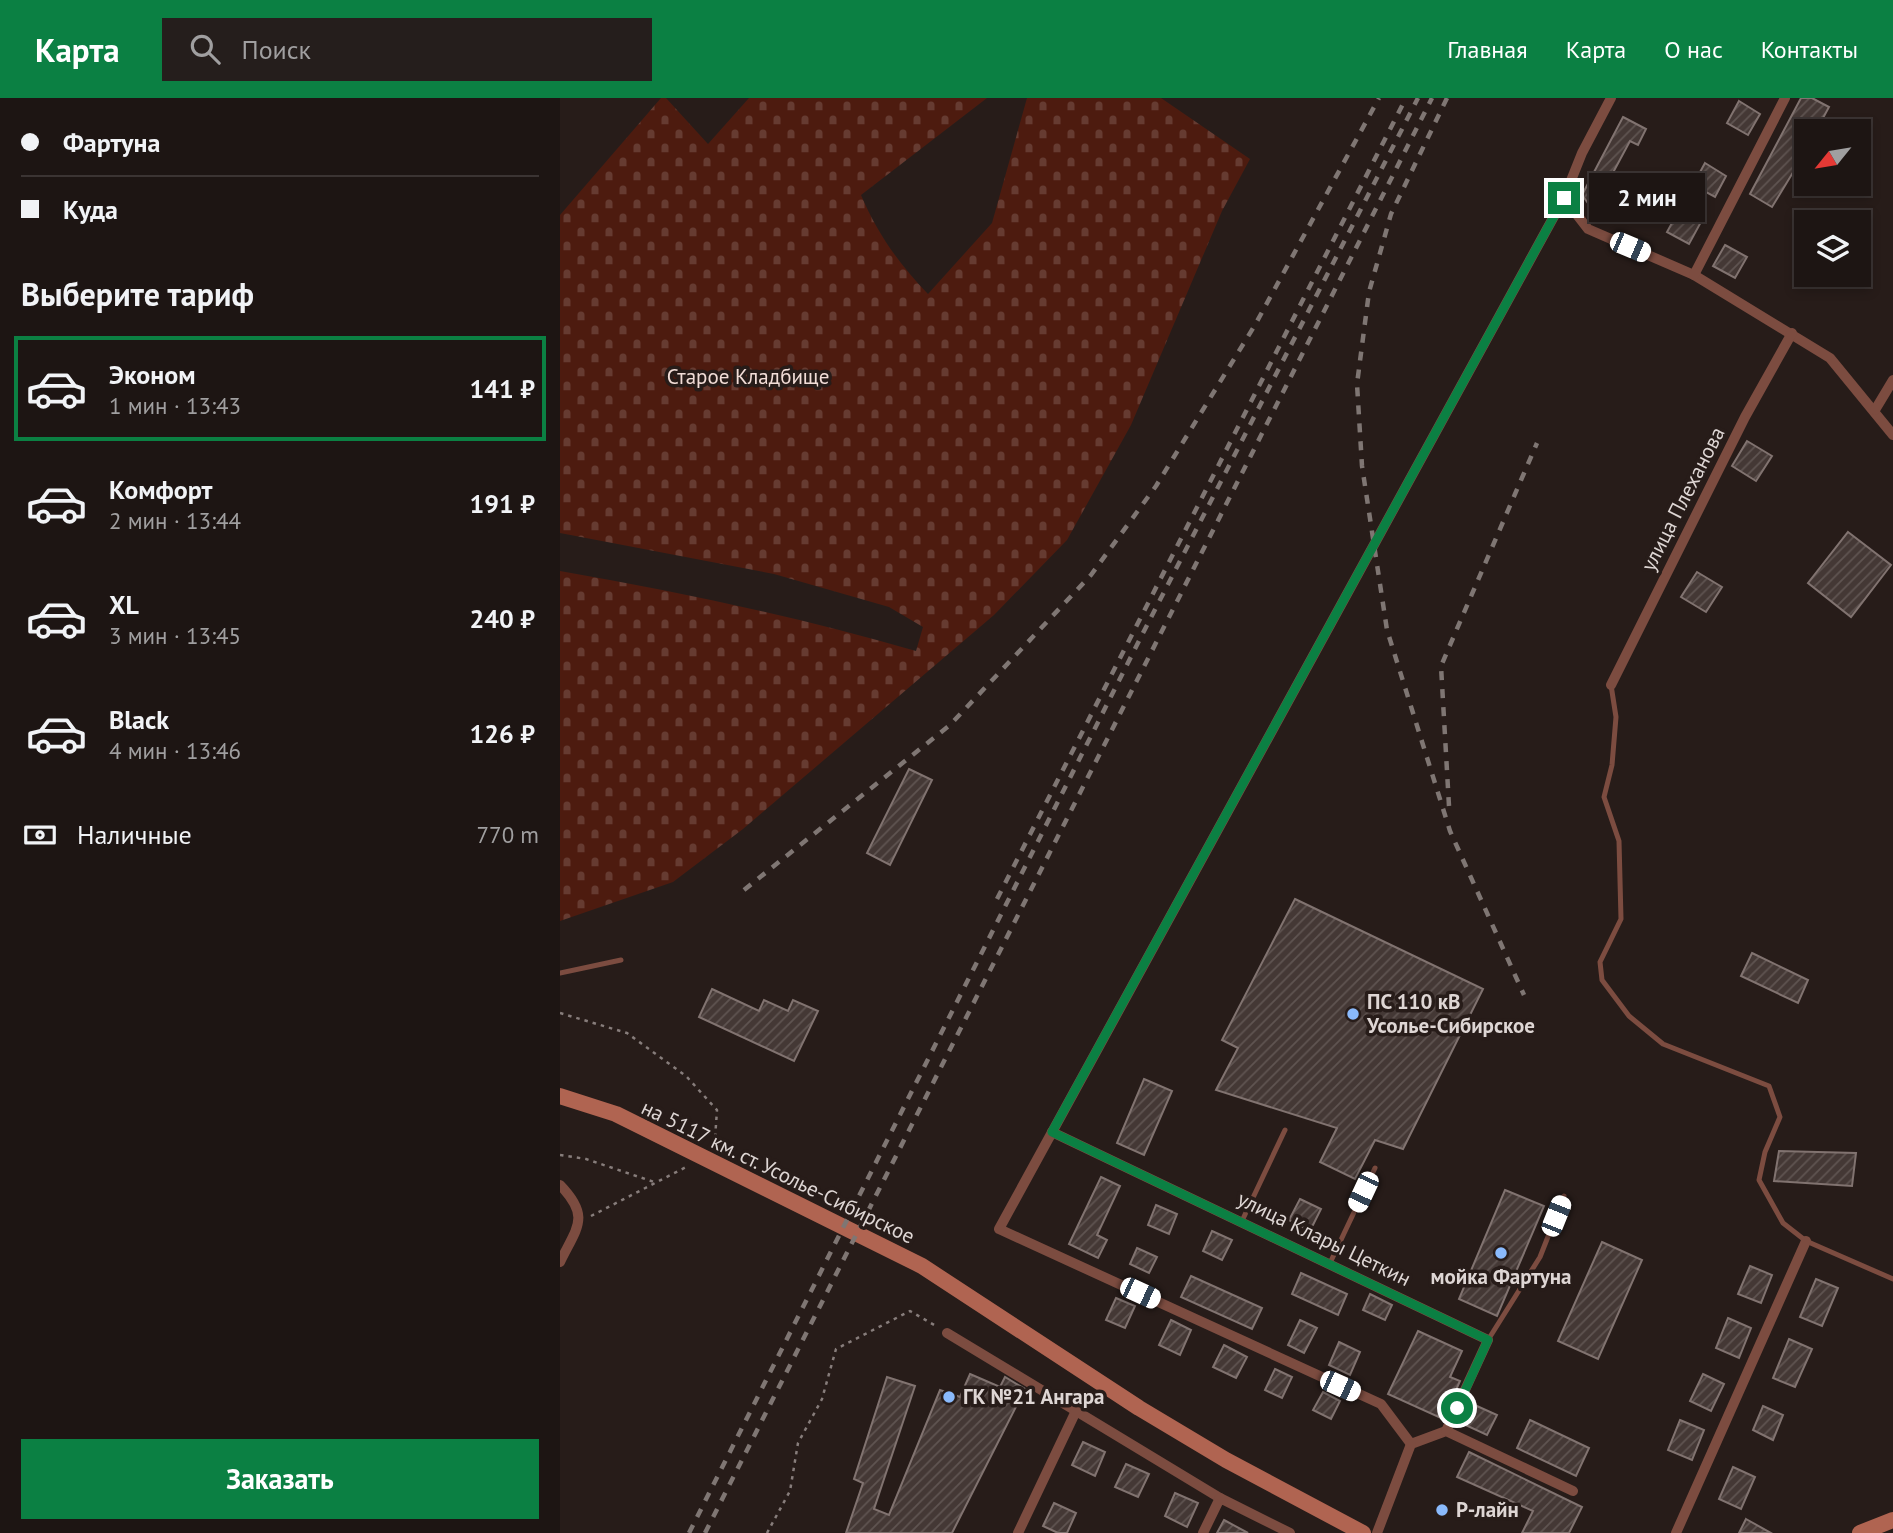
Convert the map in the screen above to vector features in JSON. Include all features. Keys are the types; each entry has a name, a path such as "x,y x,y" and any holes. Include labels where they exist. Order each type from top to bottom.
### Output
{"street":[{"path":"1411,1444 1381,1404 999,1229 1564,198 1582,153 1611,98"},
{"path":"1694,275 1785,98"},
{"path":"1564,198 1588,229 1694,275 1830,358 1893,435"},
{"name":"улица Плеханова","path":"1611,685 1745,417 1792,333"},
{"path":"1875,410 1893,380"},
{"name":"на 5117 км. ст. Усолье-Сибирское","path":"560,1096 616,1114 922,1266 1139,1408 1226,1460 1363,1533"},
{"name":"улица Клары Цеткин","path":"1052,1132 1328,1266 1488,1340"},
{"path":"560,1185 576,1202 579,1223 560,1262"},
{"path":"1676,1533 1806,1241"},
{"path":"947,1334 1220,1498 1290,1533"},
{"path":"1377,1533 1411,1444 1446,1431 1488,1340"},
{"path":"1017,1533 1076,1411"},
{"path":"1446,1431 1573,1491"},
{"path":"1203,1533 1220,1498"},
{"path":"1860,1533 1893,1520"}],"lane":[{"path":"1611,685 1616,717 1612,765 1604,797 1619,841 1621,919 1600,962 1602,980 1629,1016 1663,1044 1769,1086 1780,1116 1765,1152 1759,1180 1783,1223 1806,1241 1893,1279"},
{"path":"560,973 621,960"},
{"path":"1241,1223 1285,1130"},
{"path":"1328,1266 1375,1168"},
{"path":"1488,1340 1540,1256 1564,1196"}],"path":[{"path":"560,1155 586,1159 654,1182"},
{"path":"768,1533 790,1491 798,1443 822,1399 836,1349 910,1311 947,1334"}],"green space":[{"name":"Старое Кладбище","path":"661,98 666,98 708,144 749,98 987,98 861,195 890,247 928,294 992,223 1027,98 1161,98 1250,159 1222,211 1131,425 1067,540 994,615 743,829 673,882 560,921 560,571 739,606 916,651 923,627 889,607 774,574 560,533 560,215"}],"building":[{"path":"1801,98 1812,98 1829,107 1822,119 1794,119 1794,171 1772,207 1750,194"},
{"path":"1739,101 1760,114 1748,135 1727,123"},
{"path":"1623,117 1646,129 1638,145 1630,141 1602,193 1612,205 1604,220 1598,217 1582,195"},
{"path":"1705,163 1726,176 1715,197 1693,185"},
{"path":"1679,210 1701,222 1689,244 1667,232"},
{"path":"1725,245 1747,257 1735,278 1713,266"},
{"path":"1747,441 1772,456 1756,481 1732,466"},
{"path":"1848,532 1891,565 1851,617 1808,583"},
{"path":"1697,572 1722,587 1706,612 1681,597"},
{"path":"909,769 932,780 890,865 867,853"},
{"name":"ПС 110 кВ Усолье-Сибирское","path":"1295,899 1483,989 1403,1149 1375,1140 1355,1179 1320,1162 1337,1128 1216,1090 1238,1048 1222,1040"},
{"path":"1752,953 1808,980 1798,1003 1741,976"},
{"path":"712,989 759,1011 764,1000 788,1011 793,1000 818,1011 794,1061 699,1017"},
{"path":"1144,1079 1172,1091 1144,1155 1117,1143"},
{"path":"1779,1151 1856,1153 1852,1186 1774,1181"},
{"path":"1101,1177 1120,1186 1097,1235 1107,1240 1098,1258 1069,1244"},
{"name":"мойка Фартуна","path":"1505,1190 1544,1206 1497,1316 1459,1299"},
{"path":"1300,1199 1321,1209 1310,1231 1289,1220"},
{"path":"1156,1205 1177,1214 1169,1234 1148,1225"},
{"path":"1212,1231 1232,1240 1222,1260 1203,1251"},
{"path":"1602,1242 1642,1260 1598,1359 1558,1341"},
{"path":"1137,1248 1157,1257 1149,1273 1130,1264"},
{"path":"1750,1266 1772,1275 1761,1303 1738,1294"},
{"path":"1301,1273 1347,1294 1338,1315 1292,1294"},
{"path":"1191,1276 1262,1308 1252,1329 1181,1297"},
{"path":"1816,1279 1838,1288 1822,1326 1800,1317"},
{"path":"1370,1294 1392,1305 1385,1320 1363,1310"},
{"path":"1116,1298 1135,1306 1125,1328 1106,1320"},
{"path":"1728,1318 1751,1328 1739,1358 1716,1348"},
{"path":"1171,1320 1191,1330 1180,1355 1159,1345"},
{"path":"1300,1320 1317,1328 1304,1353 1288,1345"},
{"path":"1418,1331 1462,1351 1450,1377 1460,1381 1443,1419 1388,1394"},
{"path":"1789,1339 1812,1349 1795,1387 1773,1378"},
{"path":"1339,1342 1360,1352 1350,1375 1329,1365"},
{"path":"1224,1345 1247,1357 1236,1378 1213,1367"},
{"path":"1275,1369 1292,1377 1282,1398 1265,1390"},
{"path":"970,1374 1000,1387 1005,1377 1025,1389 952,1533 846,1533 863,1483 854,1479 887,1377 915,1386 874,1509 889,1515 940,1390 960,1397"},
{"path":"1703,1374 1724,1384 1711,1411 1690,1401"},
{"path":"1323,1392 1340,1401 1331,1419 1313,1410"},
{"path":"1468,1402 1497,1415 1487,1435 1459,1422"},
{"path":"1763,1406 1783,1415 1773,1440 1753,1430"},
{"path":"1530,1420 1589,1448 1576,1476 1517,1448"},
{"path":"1680,1420 1704,1430 1692,1460 1668,1450"},
{"path":"1083,1442 1105,1452 1095,1476 1072,1465"},
{"path":"1469,1452 1582,1507 1569,1533 1522,1533 1533,1511 1457,1477"},
{"path":"1126,1464 1149,1474 1138,1497 1115,1487"},
{"path":"1733,1467 1755,1477 1741,1509 1719,1499"},
{"path":"1175,1493 1198,1503 1187,1527 1165,1516"},
{"path":"1054,1503 1076,1513 1067,1533 1058,1533 1043,1526"},
{"path":"1746,1519 1771,1533 1739,1533"},
{"path":"1224,1520 1248,1533 1217,1533"}],"railway":[{"path":"744,890 950,725 1091,575 1156,486 1255,325 1379,98"},
{"path":"997,899 1406,98"},
{"path":"689,1533 1143,633 1418,98"},
{"path":"705,1533 1432,98"},
{"path":"1447,98 1391,214 1369,292 1357,384 1362,466 1387,630 1450,831 1524,995"},
{"path":"1449,806 1441,666 1537,443"}],"place":[{"name":"ПС 110 кВ Усолье-Сибирское","path":"1353,1014"},
{"name":"мойка Фартуна","path":"1501,1253"},
{"name":"ГК №21 Ангара","path":"949,1397"},
{"name":"Р-лайн","path":"1442,1510"}],"route":[{"path":"1457,1408 1488,1340 1328,1266 1052,1132 1564,198"}]}
